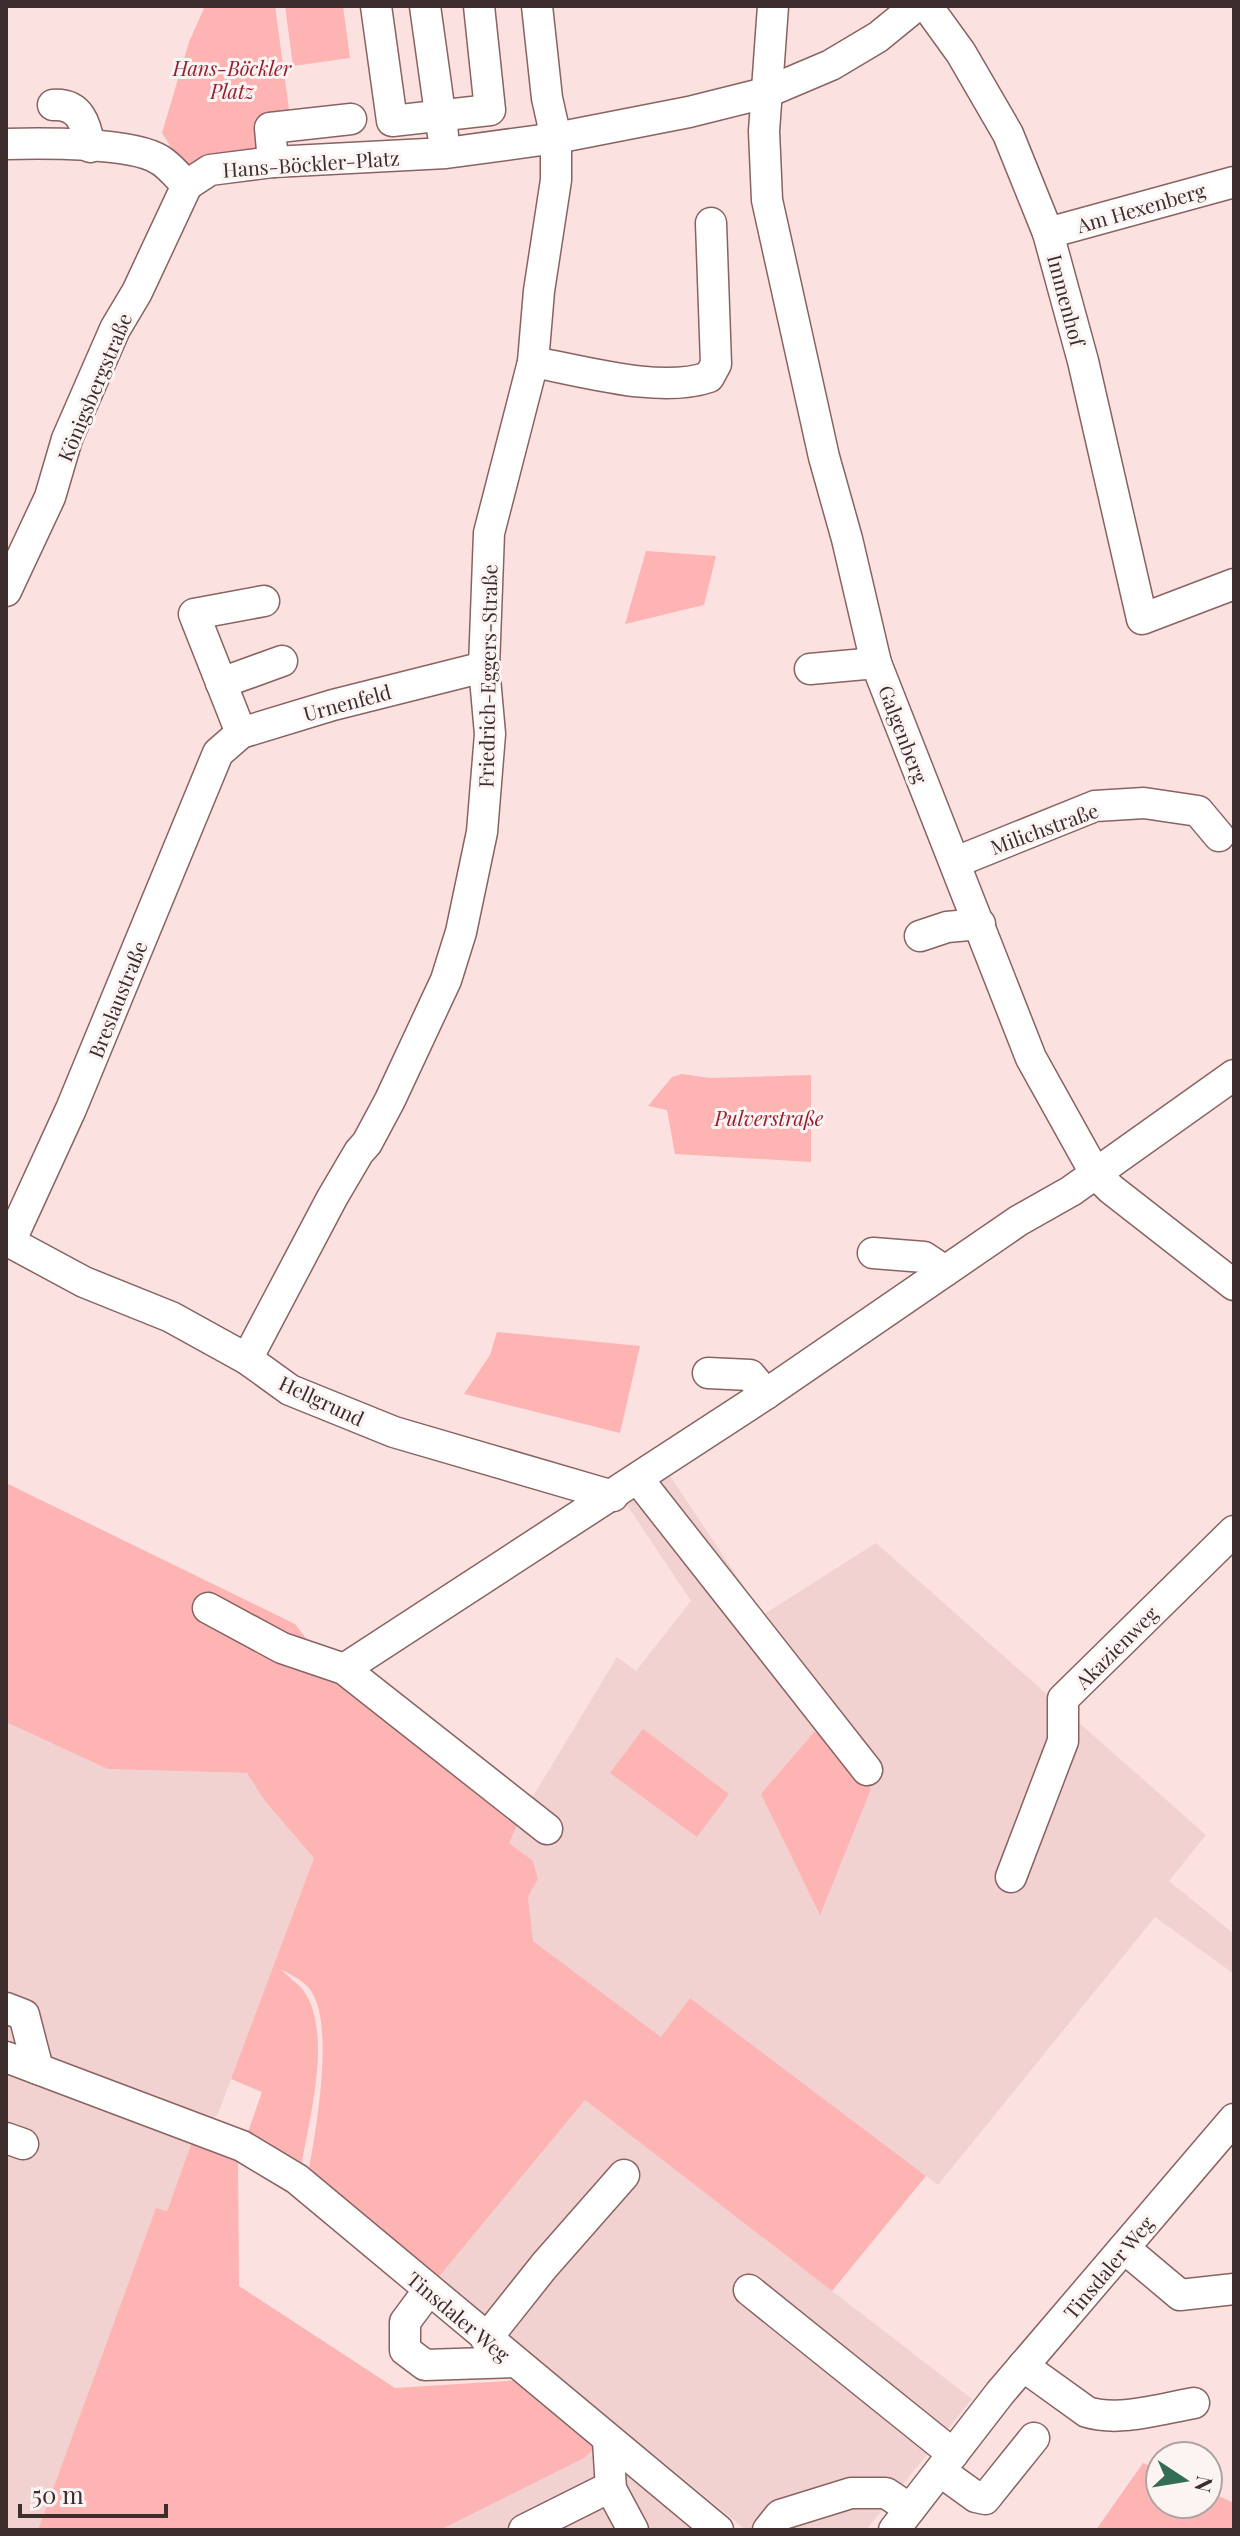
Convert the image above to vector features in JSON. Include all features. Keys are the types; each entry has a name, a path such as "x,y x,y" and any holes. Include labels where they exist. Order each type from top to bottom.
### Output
{"street":[{"path":"376,6 392,121 490,110 479,6"},
{"path":"425,6 446,153"},
{"path":"537,6 547,98 556,138"},
{"name":"Galgenberg","path":"773,6 765,93 767,200 824,457 876,663 1031,1058 1095,1173 1111,1189 1234,1285"},
{"name":"Hans-Böckler-Platz","path":"187,185 210,170 273,162 446,153 556,138 689,112 765,93 831,65 878,37 916,6"},
{"name":"Immenhof","path":"927,6 961,53 1008,134 1048,233 1083,361 1142,619 1234,584"},
{"path":"20,144 47,109 61,105 76,110 86,125 90,147"},
{"path":"273,162 270,128 351,119"},
{"name":"Friedrich-Eggers-Straße","path":"247,1359 332,1198 390,1100 454,958 482,832 490,734 485,675 489,533 533,362 539,291 556,180 556,138"},
{"path":"20,144 137,150 159,159 187,185"},
{"name":"Am Hexenberg","path":"1048,233 1234,182"},
{"name":"Königsbergstraße","path":"6,591 50,497 67,439 115,329 137,292 187,185"},
{"path":"533,362 660,384 693,383 709,377 716,364 711,223"},
{"path":"241,733 194,614 264,601"},
{"path":"221,683 282,661"},
{"path":"810,669 876,663"},
{"name":"Urnenfeld","path":"218,753 241,733 333,705 485,675"},
{"name":"Breslaustraße","path":"8,1241 71,1109 218,753"},
{"name":"Milichstraße","path":"956,862 1095,806 1144,803 1198,811 1219,836"},
{"path":"920,936 947,927 980,924"},
{"path":"344,1669 613,1496 1018,1221 1071,1191 1234,1075"},
{"name":"Hellgrund","path":"8,1241 84,1282 171,1317 247,1359 290,1390 394,1432 613,1496"},
{"path":"873,1253 924,1257 945,1271"},
{"path":"708,1373 750,1375 766,1394"},
{"path":"638,1479 867,1770"},
{"name":"Akazienweg","path":"1011,1877 1063,1741 1063,1699 1234,1531"},
{"path":"208,1608 282,1648 344,1669 547,1829"},
{"path":"6,2008 24,2015 38,2069"},
{"name":"Tinsdaler Weg","path":"6,2057 242,2146 297,2179 718,2530"},
{"name":"Tinsdaler Weg","path":"902,2520 1023,2366 1234,2119"},
{"path":"486,2339 544,2266 624,2175"},
{"path":"1124,2248 1180,2295 1234,2289"},
{"path":"749,2290 946,2462 976,2497 985,2499 1034,2438"},
{"path":"428,2291 405,2322 405,2350 425,2365 514,2362"},
{"path":"1023,2366 1087,2412 1099,2416 1118,2416 1194,2403"},
{"path":"608,2440 611,2489 633,2530"},
{"path":"524,2530 611,2489"},
{"path":"768,2530 780,2515 851,2493 886,2493 902,2520"}],"shaded area":[{"path":"668,1473 763,1615 876,1543 1206,1835 1169,1881 1234,1934 1234,1974 1155,1917 938,2185 690,1998 662,2038 532,1941 528,1897 538,1879 533,1861 508,1843 617,1657 636,1671 691,1601 627,1505"},
{"path":"6,1721 108,1769 247,1773 266,1801 314,1858 218,2114 193,2139 167,2211 156,2209 38,2530 6,2530"},
{"path":"585,2100 972,2399 866,2530 746,2530 438,2278"},
{"path":"598,2445 703,2530 440,2530 583,2458"}],"green space":[{"name":"Hans-Böckler Platz","path":"205,6 275,6 290,117 269,152 185,169 162,133 189,42"},
{"path":"285,6 343,6 350,58 293,66"},
{"path":"646,551 716,556 704,605 625,624"},
{"name":"Pulverstraße","path":"682,1074 710,1078 811,1075 811,1162 675,1154 667,1110 648,1106 672,1077"},
{"path":"497,1332 640,1346 620,1433 464,1394 490,1355"},
{"path":"6,1483 295,1624 336,1677 520,1818 509,1843 533,1861 538,1879 528,1897 533,1941 661,2037 690,1998 926,2176 832,2291 585,2100 438,2278 309,2169 322,2073 321,2021 316,2001 307,1986 281,1969 303,1990 312,2007 317,2028 317,2074 302,2162 248,2132 262,2092 231,2079 314,1858 265,1801 247,1773 108,1769 6,1722"},
{"path":"643,1729 729,1794 697,1837 610,1773"},
{"path":"815,1731 871,1789 820,1915 761,1794"},
{"path":"193,2139 238,2160 239,2286 395,2388 521,2380 598,2445 584,2458 440,2530 38,2530 156,2208 167,2211"},
{"path":"1143,2463 1144,2520 1224,2520 1224,2498 1234,2503 1234,2530 1096,2530"}]}
